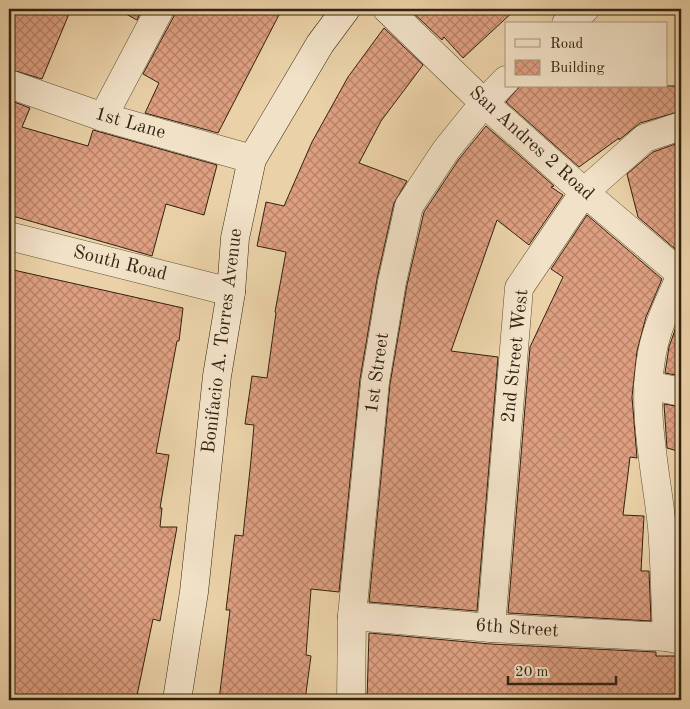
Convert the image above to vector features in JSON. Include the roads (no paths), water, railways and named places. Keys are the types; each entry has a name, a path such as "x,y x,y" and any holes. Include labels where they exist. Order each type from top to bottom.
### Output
{"street":[{"path":"103,117 160,9"},
{"name":"Bonifacio A. Torres Avenue","path":"177,700 194,592 217,376 231,292 236,238 252,159 320,44 346,9"},
{"name":"San Andres 2 Road","path":"387,9 484,103 584,192 681,274"},
{"path":"569,22 585,9"},
{"name":"1st Street","path":"351,700 352,616 375,382 392,282 409,206 446,150 484,103 505,81"},
{"name":"1st Lane","path":"9,84 103,117 252,159"},
{"name":"2nd Street West","path":"491,628 519,288 584,192 645,138 681,126"},
{"name":"South Road","path":"9,236 231,292"},
{"path":"674,639 672,532 651,436 648,385 652,352 665,311 681,274"},
{"path":"648,385 681,392"},
{"name":"6th Street","path":"352,616 491,628 674,639"}]}
